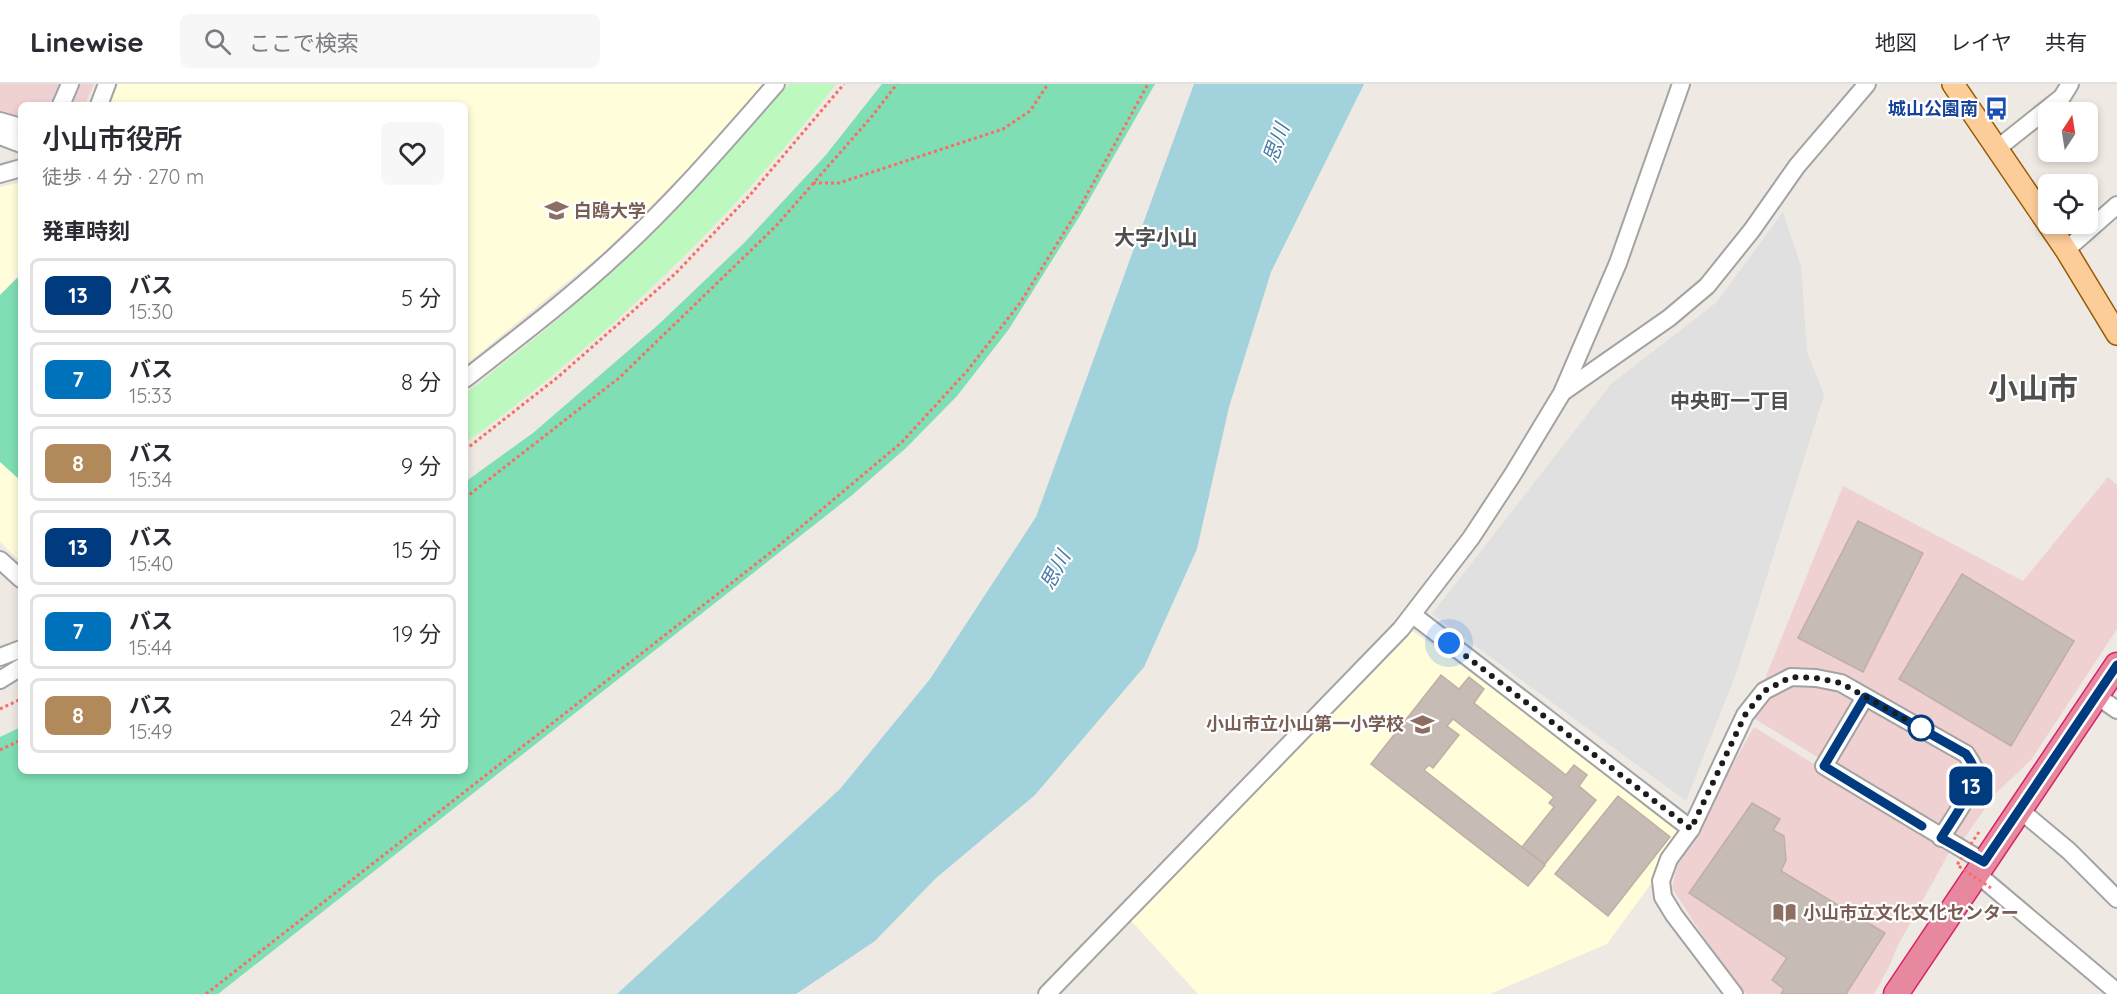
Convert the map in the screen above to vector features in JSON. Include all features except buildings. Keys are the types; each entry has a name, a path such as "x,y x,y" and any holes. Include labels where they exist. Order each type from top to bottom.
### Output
{"highway":[{"path":"1896,994 1984,874 2020,810 2117,665"}],"main road":[{"path":"1953,84 2066,250 2117,334"}],"street":[{"path":"62,102 70,84"},
{"path":"100,102 107,84"},
{"path":"468,377 616,255 700,171 776,84"},
{"path":"1047,994 1259,778 1413,615 1471,538 1562,393 1618,263 1682,84"},
{"path":"1562,393 1669,318 1707,286 1752,230 1797,166 1867,84"},
{"path":"1998,148 2062,97 2070,84"},
{"path":"0,121 18,126"},
{"path":"0,136 18,143"},
{"path":"0,174 18,169"},
{"path":"2066,250 2117,205"},
{"path":"0,560 18,576"},
{"path":"1413,615 1691,829"},
{"path":"0,657 18,650"},
{"path":"0,680 18,668"},
{"path":"1734,994 1663,897 1661,881 1669,859 1691,829 1745,715 1764,691 1791,677 1816,678 1841,683 1966,754 1975,774 1972,785 1941,838"},
{"path":"2097,696 2117,710"},
{"path":"1865,697 1824,766 1941,838 2117,992"},
{"path":"2020,810 2069,851 2117,899"}],"path":[{"path":"468,448 558,376 675,274 781,161 844,84"},
{"path":"468,496 619,378 776,226 873,115 897,84"},
{"path":"813,183 839,183 1003,129 1030,111 1048,84"},
{"path":"206,994 770,553 902,442 968,371 1020,303 1080,207 1148,84"},
{"path":"0,709 18,700"},
{"path":"0,750 18,741"},
{"path":"1979,832 1958,865 1984,874"}],"shaded area":[{"path":"0,84 94,84 86,102 18,102 18,133 0,128"},
{"name":"白鴎大学","path":"118,84 764,84 689,168 603,253 468,363 468,102 111,102"},
{"path":"18,183 18,559 0,542 0,187"},
{"path":"1783,212 1801,266 1807,352 1824,395 1737,671 1686,801 1432,614 1611,384 1717,302"},
{"path":"2108,477 2117,485 2117,629 2031,760 1996,793 1960,844 1750,716 1843,486 2023,581"},
{"name":"小山市立小山第一小学校","path":"1397,620 1691,829 1607,944 1490,994 1198,994 1123,912"},
{"path":"1754,727 1951,849 1874,994 1746,994 1733,983 1672,888 1679,859"}],"green space":[{"path":"789,84 836,84 751,186 690,250 562,368 468,441 468,392 544,331 617,268 678,208"},
{"path":"882,84 1155,84 1081,214 1009,329 957,396 906,448 851,496 218,994 0,994 0,737 18,728 18,774 468,774 468,480 533,433 658,325 744,243 825,156"},
{"path":"18,277 18,478 0,462 0,295"}],"water":[{"name":"思川","path":"1194,84 1364,84 1271,272 1229,407 1197,549 1144,667 1035,795 935,879 875,941 796,994 617,994 840,789 930,679 1036,517"}],"bus line":[{"name":"13","path":"1922,826 1824,766 1865,697 1966,754 1975,774 1972,785 1941,838 1984,862 2117,665"}],"place":[{"name":"城山公園南","path":"1996,109"},
{"name":"白鴎大学","path":"556,211"},
{"name":"小山市立小山第一小学校","path":"1422,724"},
{"name":"小山市立文化文化センター","path":"1785,913"}],"district":[{"name":"大字小山","path":"1156,238"},
{"name":"小山市","path":"2033,389"},
{"name":"中央町一丁目","path":"1730,401"}],"route":[{"path":"1449,643 1691,829 1745,715 1764,691 1791,677 1816,678 1841,683 1926,731 1921,728"}]}
